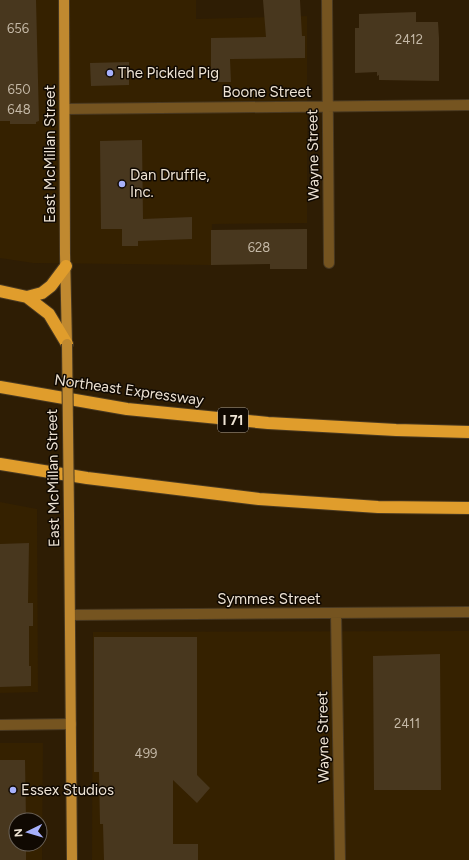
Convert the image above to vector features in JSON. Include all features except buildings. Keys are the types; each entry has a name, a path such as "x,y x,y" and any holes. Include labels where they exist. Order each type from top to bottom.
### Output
{"highway":[{"path":"27,297 42,293 51,286 66,266"},
{"path":"0,291 27,297 49,314 67,344"},
{"name":"Northeast Expressway","path":"0,386 128,409 268,424 469,432"},
{"path":"0,464 94,479 259,499 378,507 469,508"}],"main road":[{"name":"East McMillan Street","path":"64,0 72,860"}],"street":[{"name":"Wayne Street","path":"327,0 329,263"},
{"name":"Boone Street","path":"65,109 469,105"},
{"name":"Symmes Street","path":"70,615 469,612"},
{"name":"Wayne Street","path":"336,613 340,860"},
{"path":"0,725 71,724"}],"shaded area":[{"path":"0,0 196,0 196,19 307,16 307,223 212,224 211,265 33,263 0,258"},
{"path":"0,502 37,509 38,692 0,693"},
{"path":"469,631 469,860 92,860 93,632"},
{"path":"0,743 43,743 42,812 8,812 8,852 42,852 42,860 0,860"}],"place":[{"name":"The Pickled Pig","path":"110,73"},
{"name":"Dan Druffle, Inc.","path":"122,184"},
{"name":"Essex Studios","path":"13,790"}]}
